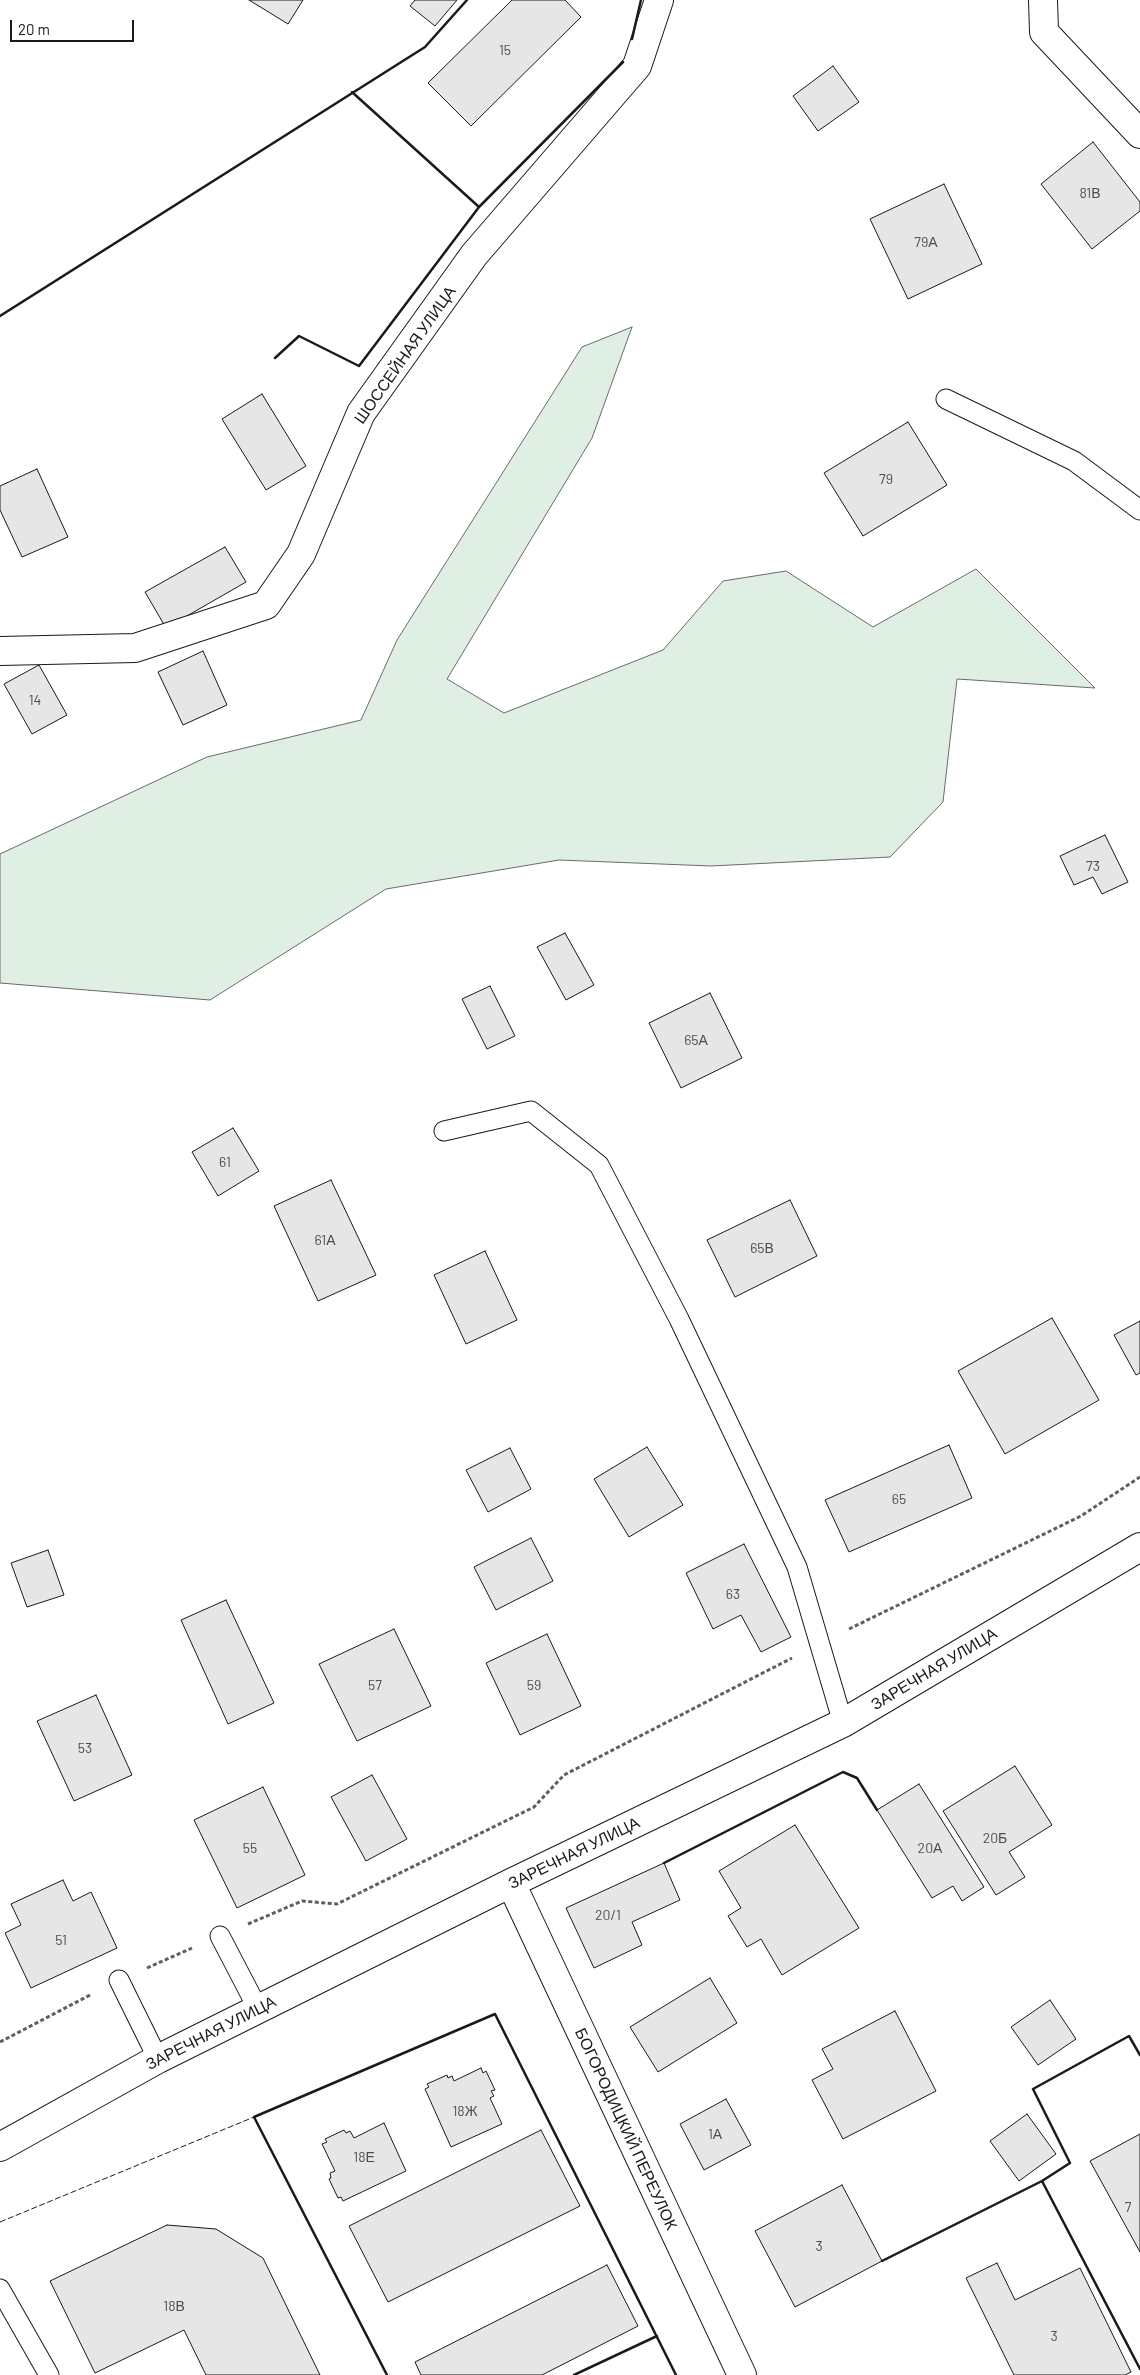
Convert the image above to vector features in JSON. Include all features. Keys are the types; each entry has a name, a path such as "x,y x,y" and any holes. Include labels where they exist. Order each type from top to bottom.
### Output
{"street":[{"name":"ШОССЕЙНАЯ УЛИЦА","path":"0,651 135,648 266,605 301,554 361,413 474,255 637,66 659,0"},
{"path":"1043,0 1044,32 1140,134"},
{"name":"ЗАРЕЧНАЯ УЛИЦА","path":"0,2146 158,2059 511,1883 843,1724 1140,1547"},
{"name":"БОГОРОДИЦКИЙ ПЕРЕУЛОК","path":"511,1883 742,2375"}],"lane":[{"path":"946,399 1074,461 1140,510"},
{"path":"444,1131 531,1111 599,1165 679,1319 797,1567 843,1724"},
{"path":"220,1936 258,2009"},
{"path":"119,1980 158,2059"},
{"path":"0,2289 49,2375"}],"path":[{"path":"0,2042 119,1980 302,1901 337,1904 534,1807 564,1775 820,1643 1081,1516 1140,1476"}],"green space":[{"path":"632,327 592,438 447,679 504,713 663,650 723,581 786,571 873,627 976,569 1095,688 957,679 943,802 890,857 711,866 559,860 386,889 210,1000 0,983 0,854 207,757 361,720 397,640 582,347"}],"building":[{"path":"249,0 303,0 288,24"},
{"path":"415,0 457,0 435,26 410,6"},
{"path":"512,0 565,0 581,17 471,126 428,83"},
{"path":"833,66 859,102 818,131 793,96"},
{"path":"1093,142 1140,202 1140,211 1092,249 1041,184"},
{"path":"944,184 982,264 908,299 870,219"},
{"path":"262,394 306,466 266,490 222,419"},
{"path":"908,422 947,485 863,536 824,473"},
{"path":"37,469 68,537 22,557 0,510 0,486"},
{"path":"225,547 246,582 166,628 145,592"},
{"path":"203,651 227,705 183,725 158,672"},
{"path":"39,665 67,715 32,734 4,684"},
{"path":"1105,835 1128,882 1102,894 1093,877 1074,885 1060,856"},
{"path":"565,933 594,985 566,1000 537,947"},
{"path":"490,986 515,1036 487,1049 462,999"},
{"path":"710,993 742,1058 681,1088 649,1023"},
{"path":"233,1128 259,1171 218,1196 192,1152"},
{"path":"331,1180 376,1275 318,1301 274,1206"},
{"path":"790,1200 817,1256 735,1297 707,1240"},
{"path":"485,1251 517,1320 466,1344 434,1275"},
{"path":"1052,1318 1099,1400 1005,1454 958,1371"},
{"path":"1140,1321 1140,1373 1136,1375 1114,1335"},
{"path":"949,1445 972,1498 849,1552 825,1500"},
{"path":"647,1447 683,1505 629,1537 594,1479"},
{"path":"510,1448 531,1489 488,1512 466,1470"},
{"path":"531,1538 553,1581 496,1610 474,1567"},
{"path":"744,1544 791,1637 761,1652 741,1615 713,1629 686,1573"},
{"path":"48,1550 64,1595 27,1607 11,1563"},
{"path":"226,1600 274,1703 228,1724 181,1620"},
{"path":"394,1629 431,1706 357,1741 319,1664"},
{"path":"547,1634 581,1706 520,1735 486,1663"},
{"path":"96,1695 132,1775 74,1801 37,1721"},
{"path":"1015,1766 1052,1825 1009,1852 1025,1877 996,1895 943,1811"},
{"path":"372,1775 407,1839 366,1861 331,1797"},
{"path":"919,1784 984,1887 962,1901 953,1886 932,1898 877,1810"},
{"path":"263,1787 305,1875 237,1908 194,1820"},
{"path":"795,1825 859,1928 782,1975 761,1939 747,1947 728,1916 741,1908 719,1871"},
{"path":"664,1863 680,1900 632,1922 642,1945 594,1968 566,1908"},
{"path":"63,1880 73,1901 91,1892 117,1948 31,1988 5,1933 21,1925 11,1904"},
{"path":"710,1978 737,2023 658,2072 630,2027"},
{"path":"1050,2000 1076,2039 1038,2065 1011,2027"},
{"path":"895,2011 936,2091 843,2139 812,2080 833,2069 822,2049"},
{"path":"481,2068 483,2073 486,2071 495,2090 491,2091 494,2096 490,2098 502,2124 451,2147 425,2089 429,2087 427,2084 447,2075 448,2078 452,2076 454,2081"},
{"path":"726,2099 751,2145 704,2170 680,2124"},
{"path":"1027,2114 1056,2154 1019,2181 990,2141"},
{"path":"384,2123 406,2171 343,2201 341,2197 338,2198 329,2179 331,2178 330,2173 335,2171 322,2144 327,2142 325,2139 344,2130 346,2133 350,2131 354,2138"},
{"path":"541,2130 580,2206 388,2302 349,2226"},
{"path":"1140,2134 1140,2252 1090,2161"},
{"path":"842,2185 882,2261 795,2307 755,2231"},
{"path":"167,2225 216,2229 263,2258 320,2375 206,2375 184,2330 95,2373 50,2281"},
{"path":"997,2263 1015,2300 1080,2268 1131,2372 1125,2375 1014,2375 966,2278"},
{"path":"607,2265 638,2326 542,2375 421,2375 415,2362"}],"fence":[{"path":"0,2222 254,2117 387,2375"}],"wall":[{"path":"0,316 425,47 467,0"},
{"path":"632,39 641,0"},
{"path":"275,358 299,336 359,366 479,207 623,62"},
{"path":"352,92 479,207"},
{"path":"664,1863 843,1772 857,1778 877,1810"},
{"path":"387,2375 254,2117 495,2014 676,2375"},
{"path":"1140,2055 1129,2036 1033,2089 1070,2163 1042,2181 1140,2369"},
{"path":"882,2261 1042,2181"},
{"path":"574,2375 657,2336"}]}
